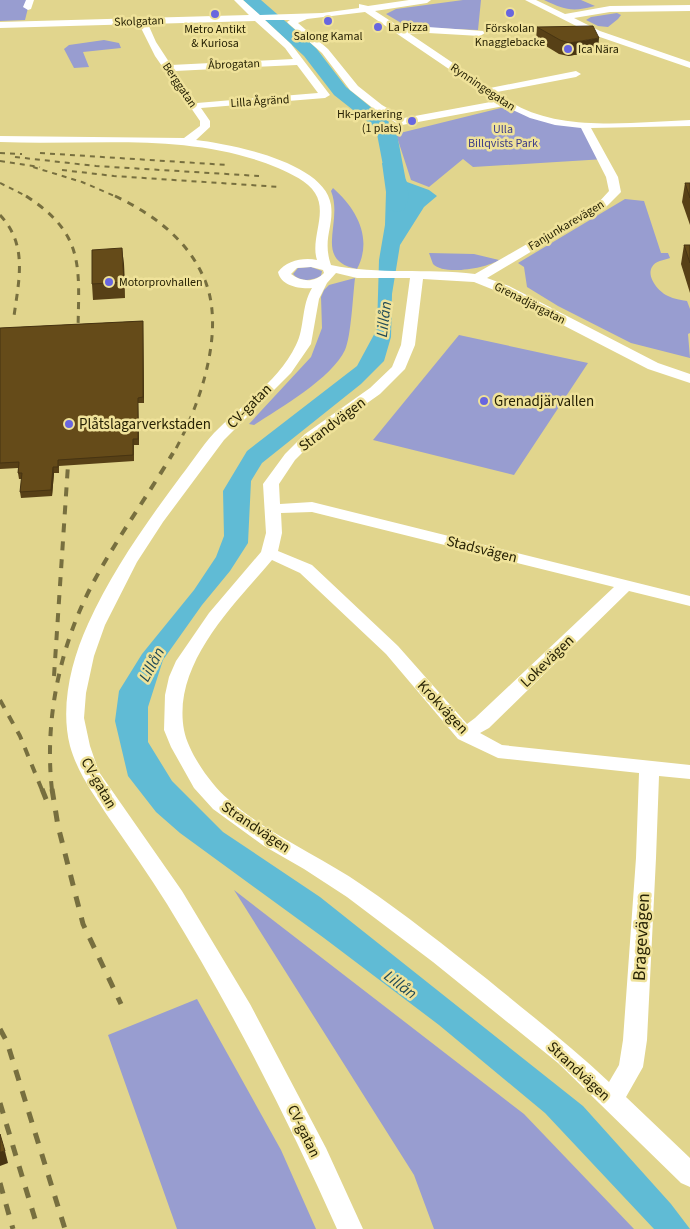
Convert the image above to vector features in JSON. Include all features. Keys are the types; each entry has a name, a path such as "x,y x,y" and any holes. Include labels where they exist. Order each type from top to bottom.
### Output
{"street":[{"path":"238,0 262,19 288,46 300,62"},
{"name":"Rynningegatan","path":"354,0 488,90 505,104 542,120 586,125 690,123"},
{"name":"Skolgatan","path":"0,25 304,17 334,15 427,0"},
{"path":"529,0 597,33 690,65"},
{"path":"594,0 610,10"},
{"path":"564,17 610,10 690,7 686,0"},
{"path":"304,17 292,22 325,51 354,88 378,107 402,122 505,104"},
{"name":"Berggatan","path":"143,21 151,42 205,121 205,127 185,143"},
{"path":"402,32 428,30 480,33"},
{"name":"Åbrogatan","path":"169,68 300,62"},
{"name":"Lilla Ågränd","path":"194,106 325,95 300,62"},
{"path":"488,90 576,74"},
{"name":"Fanjunkarevägen","path":"477,278 602,205 615,192 612,177 586,130 586,125"},
{"path":"0,139 41,141 136,140 185,143 254,155 283,165 303,176 321,191 325,200 326,210 320,246 325,274"},
{"path":"309,320 284,274 286,270 312,255 320,246"},
{"path":"298,264 312,263 325,274"},
{"path":"288,279 307,284 325,274"},
{"name":"Grenadjärgatan","path":"325,274 453,275 477,278 504,289 653,366 690,379"},
{"name":"CV-gatan","path":"325,274 312,299 304,344 284,373 219,437 156,520 129,562 96,625 85,656 77,693 75,718 80,746 90,774 174,897 242,1011 296,1114 350,1229"},
{"name":"Strandvägen","path":"409,274 408,345 398,369 375,391 310,437 290,457 272,484 274,533 269,553 215,617 185,661 178,677 174,695 174,730 201,783 236,817 355,891 441,956 566,1056 690,1176"},
{"name":"Stadsvägen","path":"274,510 312,508 690,601"},
{"name":"Krokvägen","path":"269,553 306,569 392,650 465,734 498,751 690,772"},
{"name":"Lokevägen","path":"465,734 482,723 626,585"},
{"name":"Bragevägen","path":"610,1100 631,1066 635,1040 649,767"}],"green space":[{"path":"0,0 30,0 25,20 0,21"},
{"path":"463,0 481,0 478,30 408,27 386,14 396,9"},
{"path":"544,0 581,0 595,6 569,9"},
{"path":"617,13 621,15 608,27 598,26 586,20 591,17"},
{"path":"104,40 119,43 121,48 83,52 89,67 74,68 64,49 69,45"},
{"name":"Ulla Billqvists Park","path":"505,107 541,119 585,127 605,159 473,167 463,159 429,187 411,180 396,134"},
{"path":"333,188 349,205 360,225 363,247 362,258 357,269 343,264 336,258 332,249 334,203 331,191"},
{"path":"625,199 644,201 661,253 668,253 670,258 653,265 651,271 652,280 664,294 687,301 690,309 690,333 688,334 690,358 631,343 558,306 527,287 524,267 518,263"},
{"path":"429,253 474,254 499,260 485,266 466,270 446,270 433,264"},
{"path":"311,267 322,271 321,276 306,280 293,274 298,268"},
{"path":"355,278 349,336 345,350 338,361 304,392 254,425 249,424 311,357 322,328 321,297 324,290 329,285"},
{"name":"Grenadjärvallen","path":"459,335 588,363 514,475 373,440"},
{"path":"234,890 524,1114 634,1229 434,1229 414,1175"},
{"path":"197,999 281,1150 316,1229 177,1229 108,1035"}],"water":[{"path":"382,163 393,164 407,182 429,190 437,196 424,207 400,245 392,294 391,337 384,361 361,384 262,463 251,481 248,543 230,571 202,605 163,660 148,707 148,742 172,781 223,832 320,897 583,1106 671,1204 690,1229 654,1229 545,1113 439,1025 180,833 156,812 128,776 115,721 119,691 142,654 194,590 216,557 224,536 223,491 247,451 357,366 377,329 379,260 385,225 386,192"}],"building":[{"path":"593,26 599,38 569,43 537,27"},
{"path":"685,183 690,183 690,198"},
{"path":"684,245 690,245 690,263"},
{"path":"122,248 124,282 92,284 92,250"},
{"name":"Plåtslagarverkstaden","path":"143,321 143,397 138,398 138,439 133,439 133,455 58,460 58,467 53,467 51,490 20,492 22,473 18,473 19,462 0,463 0,328"},
{"path":"0,1134 5,1151 0,1152"}],"waterway":[{"name":"Lillån","path":"251,0 310,52 340,91 380,122 387,134 399,197 397,206"}],"railway":[{"path":"0,153 22,154"},
{"path":"40,153 228,165"},
{"path":"15,157 96,166 259,176"},
{"path":"0,161 40,167"},
{"path":"33,167 82,182 116,197"},
{"path":"62,170 114,176 280,187"},
{"path":"0,183 26,196"},
{"path":"26,196 45,210 59,224 69,238 78,270 78,330"},
{"path":"116,197 142,210 177,238 196,262 210,297 213,319 207,367 201,391 173,454"},
{"path":"0,215 9,226 18,250 19,276 14,316"},
{"path":"52,790 50,737 57,684 63,657 81,607 102,566 173,453"},
{"path":"54,676 68,465"},
{"path":"0,700 20,736 42,790"},
{"path":"42,789 50,809"},
{"path":"52,789 58,826 83,924 121,1004"},
{"path":"0,1029 7,1042 65,1229"},
{"path":"0,1103 38,1229"},
{"path":"0,1183 13,1229"}],"place":[{"name":"Förskolan Knagglebacke","path":"510,13"},
{"name":"Metro Antikt & Kuriosa","path":"215,14"},
{"name":"Salong Kamal","path":"328,21"},
{"name":"La Pizza","path":"378,27"},
{"name":"Ica Nära","path":"568,49"},
{"name":"Hk-parkering (1 plats)","path":"412,121"},
{"name":"Motorprovhallen","path":"109,282"},
{"name":"Grenadjärvallen","path":"484,401"},
{"name":"Plåtslagarverkstaden","path":"69,424"}]}
